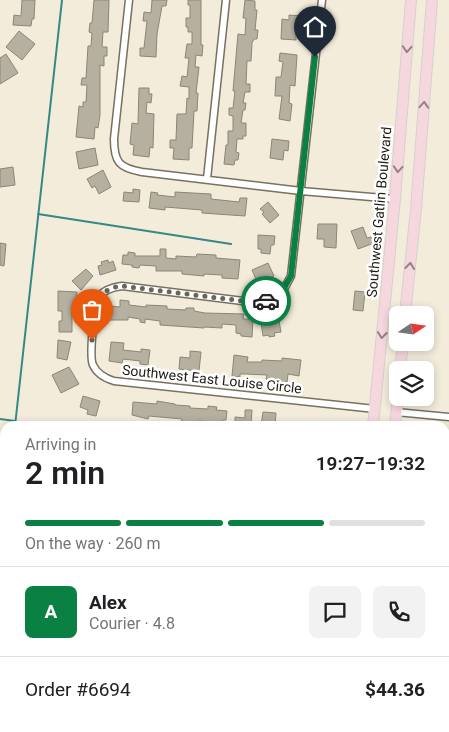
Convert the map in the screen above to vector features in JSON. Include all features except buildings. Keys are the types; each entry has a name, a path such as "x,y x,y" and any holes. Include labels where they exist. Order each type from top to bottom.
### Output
{"main road":[{"name":"Southwest Gatlin Boulevard","path":"374,421 395,199 410,0"},
{"path":"407,306 432,0"},
{"path":"395,421 397,406"}],"street":[{"path":"129,0 114,139 115,155 119,163 133,171 395,199"},
{"path":"207,179 226,0"},
{"path":"301,190 322,0"},
{"name":"Southwest East Louise Circle","path":"301,190 291,276 278,298 259,303 122,286 112,288 98,298 93,326 91,361 101,376 114,381 375,409"},
{"path":"396,412 449,417"}],"waterway":[{"path":"16,421 62,0"},
{"path":"38,214 231,244"},
{"path":"0,419 15,421"}],"way so far":[{"path":"92,340 96,302 102,294 112,288 122,286 259,303 266,301"}],"route":[{"path":"266,301 278,298 291,276 315,57"}]}
